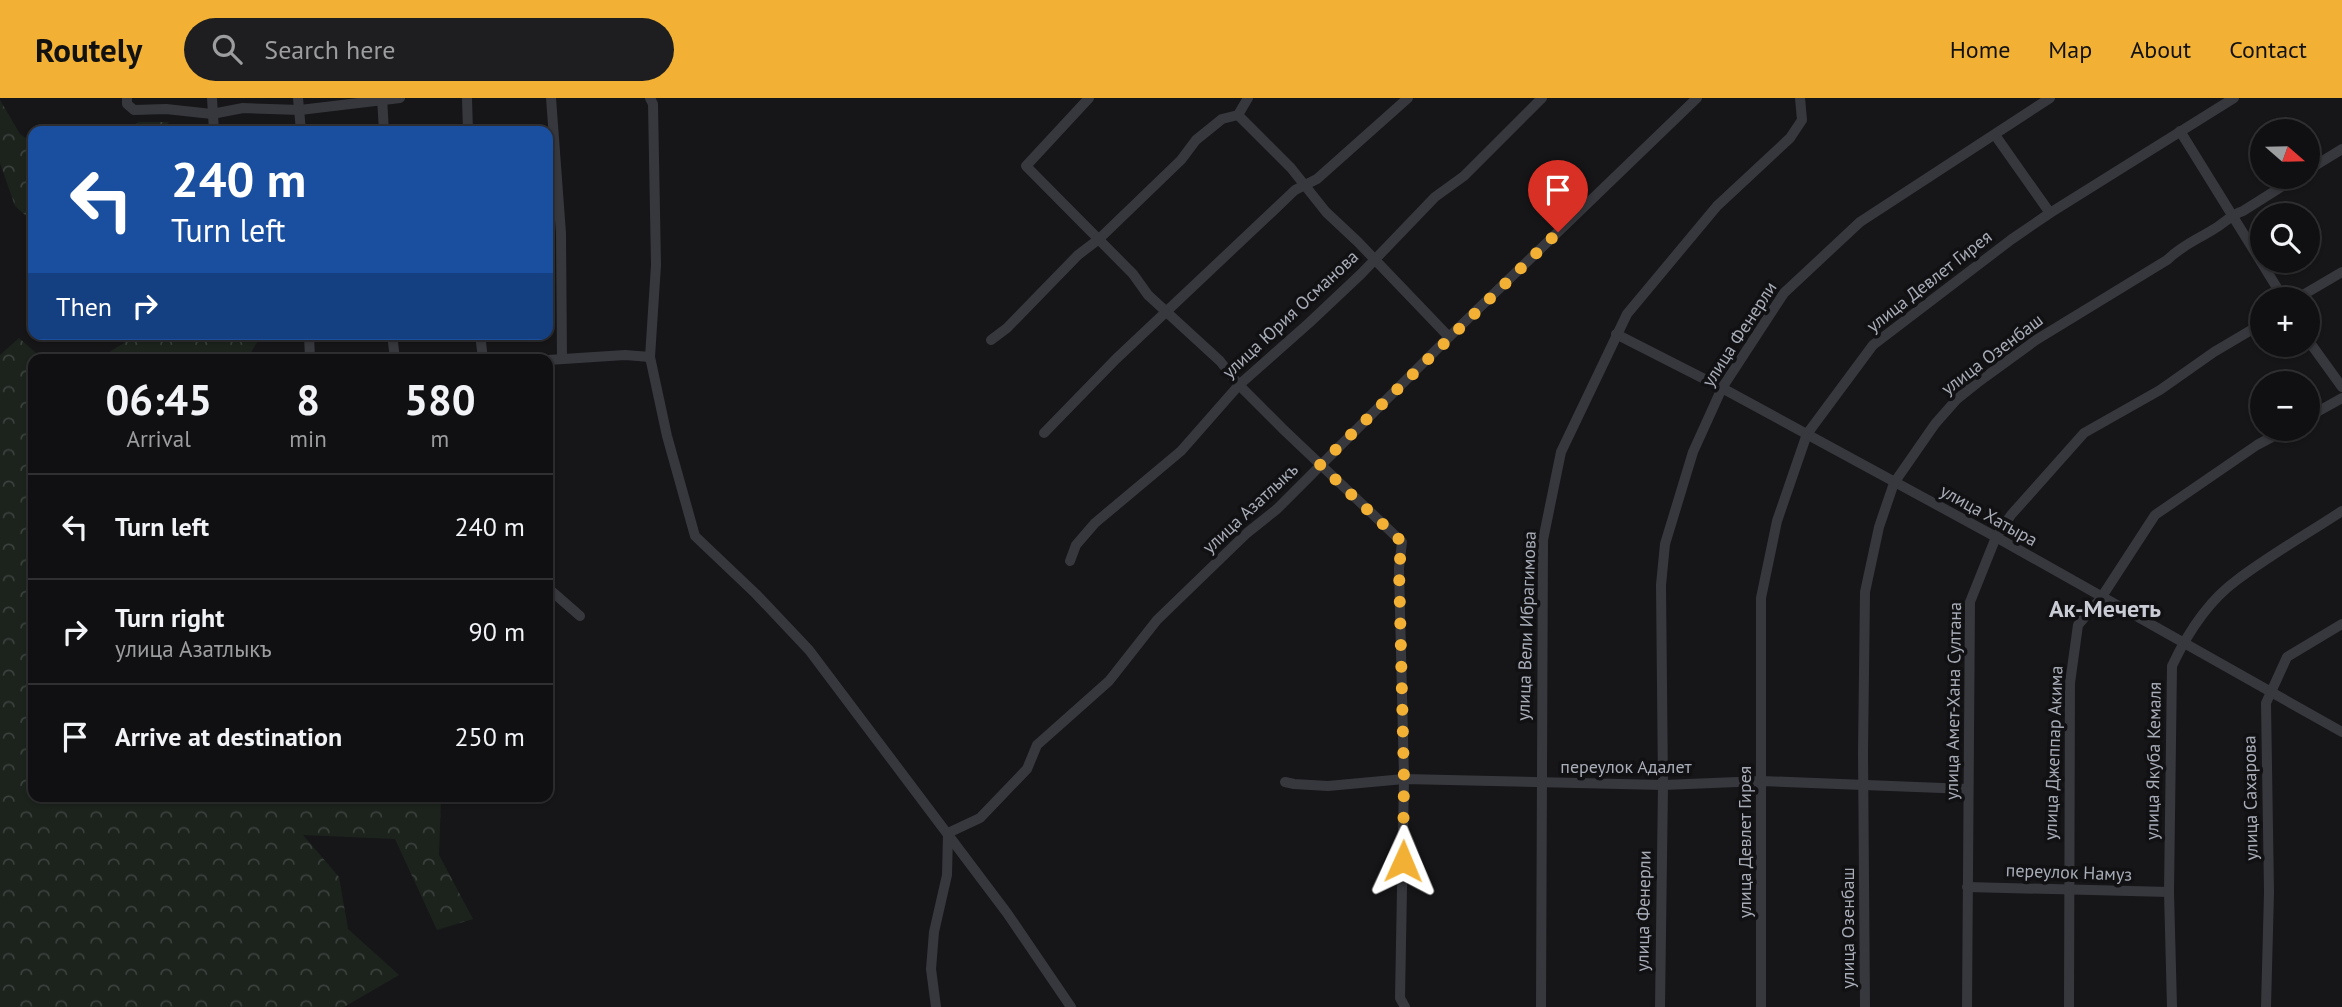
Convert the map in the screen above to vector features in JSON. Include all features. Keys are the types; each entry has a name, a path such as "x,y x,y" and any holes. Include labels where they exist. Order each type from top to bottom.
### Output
{"street":[{"path":"127,98 127,104 134,110 166,109 212,114 243,108 400,98"},
{"path":"212,98 213,126"},
{"path":"467,98 468,126"},
{"path":"551,98 561,233 562,359"},
{"path":"650,98 653,104 656,265 650,357 667,436 695,536 756,594 809,650 1007,913 1071,1007"},
{"path":"1089,98 1026,166 1133,274 1141,287 1220,361 1240,385 1320,465 1402,542 1399,568 1404,779 1400,998 1405,1007"},
{"path":"990,340 1007,328 1078,255 1099,239 1181,160 1196,140 1222,120 1238,115 1248,98"},
{"path":"1044,433 1116,359 1274,209 1295,190 1317,179 1408,98"},
{"name":"улица Юрия Османова","path":"1070,561 1076,545 1095,523 1181,451 1240,385 1309,323 1435,197 1464,176 1542,98"},
{"name":"улица Азатлыкъ","path":"948,833 980,818 1027,769 1037,745 1109,681 1157,620 1247,533 1278,509 1449,337 1697,98"},
{"name":"улица Вели Ибрагимова","path":"1541,1007 1543,540 1561,452 1627,314 1717,206 1790,138 1802,120 1800,98"},
{"name":"улица Фенерли","path":"1660,1007 1661,585 1665,544 1693,452 1723,388 1784,293 1860,222 2050,98"},
{"name":"улица Девлет Гирея","path":"1761,1007 1761,598 1777,521 1807,434 1873,345 2050,213 2234,98"},
{"path":"382,99 384,126"},
{"path":"299,104 301,126"},
{"path":"1238,115 1291,168 1326,212 1449,337"},
{"path":"2180,131 2277,287"},
{"path":"1996,135 2050,213"},
{"path":"2320,163 2342,149"},
{"name":"улица Озенбаш","path":"1865,1007 1865,592 1879,527 1894,482 1936,424 1957,399 1977,383 2036,340 2167,260 2185,244 2215,229 2233,215 2278,189"},
{"path":"2316,287 2342,272"},
{"name":"улица Амет-Хана Султана","path":"1967,1007 1970,602 1996,537 2011,515 2084,433 2160,390 2250,331"},
{"name":"улица Хатыра","path":"1616,334 1723,388 1996,537 2342,732"},
{"path":"553,360 625,355 650,357"},
{"path":"2320,357 2342,387"},
{"path":"2320,410 2342,398"},
{"name":"улица Джеппар Акима","path":"2070,1007 2070,683 2078,625 2101,598 2155,514 2264,441"},
{"name":"улица Якуба Кемаля","path":"2172,1007 2169,892 2172,666 2182,644 2208,608 2235,581 2342,511"},
{"path":"553,592 580,616"},
{"name":"улица Сахарова","path":"2266,1007 2269,892 2266,703 2287,657 2342,625"},
{"name":"переулок Адалет","path":"1285,782 1294,785 1328,786 1404,779 1662,785 1762,781 1968,789"},
{"path":"936,1007 931,969 934,932 947,876 948,833"},
{"name":"переулок Намуз","path":"1967,887 2169,892"}],"green space":[{"path":"0,100 20,134 28,140 28,218 15,206 0,163"},
{"path":"139,122 169,122 165,126 133,126"},
{"path":"19,338 37,354 28,354 28,802 441,802 439,855 473,919 437,930 395,839 303,835 339,877 348,929 399,975 344,1007 0,1007 0,355"},
{"path":"127,340 258,340 250,354 106,354"}],"district":[{"name":"Ак-Мечеть","path":"2105,608"}],"route":[{"path":"1403,861 1404,779 1399,568 1402,542 1320,465 1558,232"}]}
